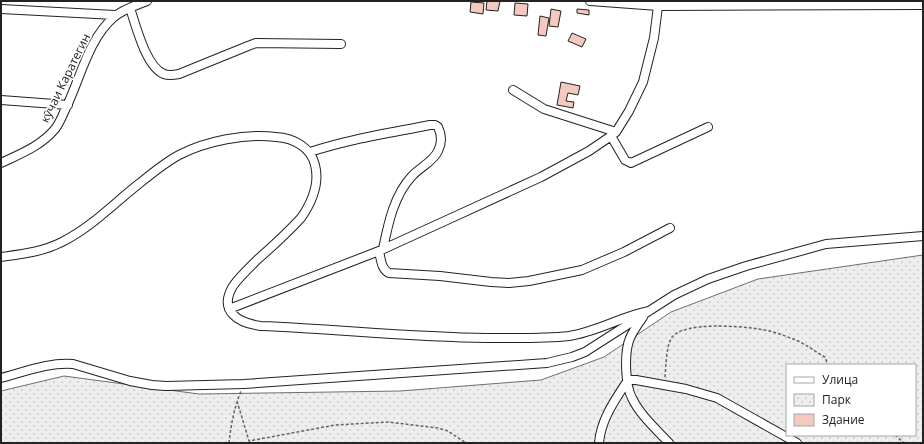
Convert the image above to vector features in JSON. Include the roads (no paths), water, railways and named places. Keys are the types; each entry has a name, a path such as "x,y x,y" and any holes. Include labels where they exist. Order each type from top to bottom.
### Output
{"street":[{"name":"кӯчаи Каратегин","path":"1,163 39,144 56,128 68,105 95,40 103,28 115,15 147,1"},
{"path":"590,1 658,6 846,3 923,5"},
{"path":"229,309 381,250 541,177 614,134 629,111 643,82 654,38 658,6"},
{"path":"1,8 115,15"},
{"path":"130,8 149,59 155,68 162,74 168,76 179,74 256,43 341,44"},
{"path":"513,90 544,109 614,134 625,160 632,163 708,127"},
{"path":"1,100 68,105"},
{"path":"310,152 330,145 353,140 430,125 438,127 442,139 440,148 433,158 414,173 406,183 394,208 381,250 383,267 385,271 389,273 440,276 491,282 509,283 529,281 582,270 624,252 670,228"},
{"path":"1,257 30,254 62,242 98,218 140,183 179,155 205,145 239,137 281,137 298,143 310,152 316,166 317,179 314,194 306,210 297,222 250,267 234,285 228,298 229,309 235,318 256,325 409,336 517,338 567,336 578,334 635,314 647,312"},
{"path":"1,378 63,363 73,364 152,385 244,384 547,363 585,352 674,295 708,279 746,266 791,252 826,244 923,236"},
{"path":"647,312 633,332 628,346 626,365 629,391 638,408 669,443"},
{"path":"628,380 665,384 717,398 797,443"},
{"path":"599,443 602,427 616,399 628,380"}]}
